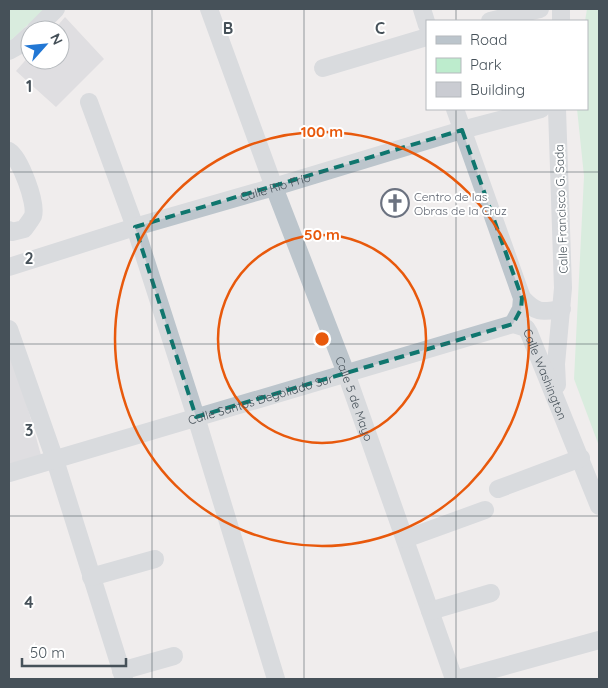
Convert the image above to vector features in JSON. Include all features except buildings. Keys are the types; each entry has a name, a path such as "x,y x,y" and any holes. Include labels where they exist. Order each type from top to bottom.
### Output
{"street":[{"path":"45,20 56,9"},
{"name":"Calle 5 de Mayo","path":"209,9 274,187 346,373 456,679"},
{"path":"422,9 426,22"},
{"path":"494,20 540,9"},
{"path":"323,68 426,37"},
{"path":"9,51 20,44"},
{"path":"89,102 135,227 276,679"},
{"path":"455,110 522,298 530,307 537,311 544,312 562,309"},
{"name":"Calle Río Frío","path":"9,267 135,227 462,130 537,110"},
{"name":"Calle Francisco G. Sada","path":"557,110 563,288 556,364 558,401"},
{"path":"9,151 19,165 33,201 33,215 24,229 12,232 9,230"},
{"name":"Calle Washington","path":"522,298 519,315 512,324 526,328 530,333 599,506"},
{"name":"Calle Santos Degollado Sur","path":"9,473 512,324"},
{"path":"9,329 54,460 122,675 174,656"},
{"path":"498,488 581,458"},
{"path":"405,539 485,510"},
{"path":"91,577 155,559"},
{"path":"430,611 491,593"},
{"path":"456,679 599,640"}],"highlighted area":[{"path":"462,130 522,298 521,309 513,324 196,417 135,227"}],"green space":[{"path":"9,9 45,9 33,20 20,20 20,32 9,42"},
{"path":"587,9 599,9 599,446 574,379 584,176 577,110 588,110 588,20 585,20"}],"place":[{"name":"Centro de las Obras de la Cruz","path":"395,203"}]}
